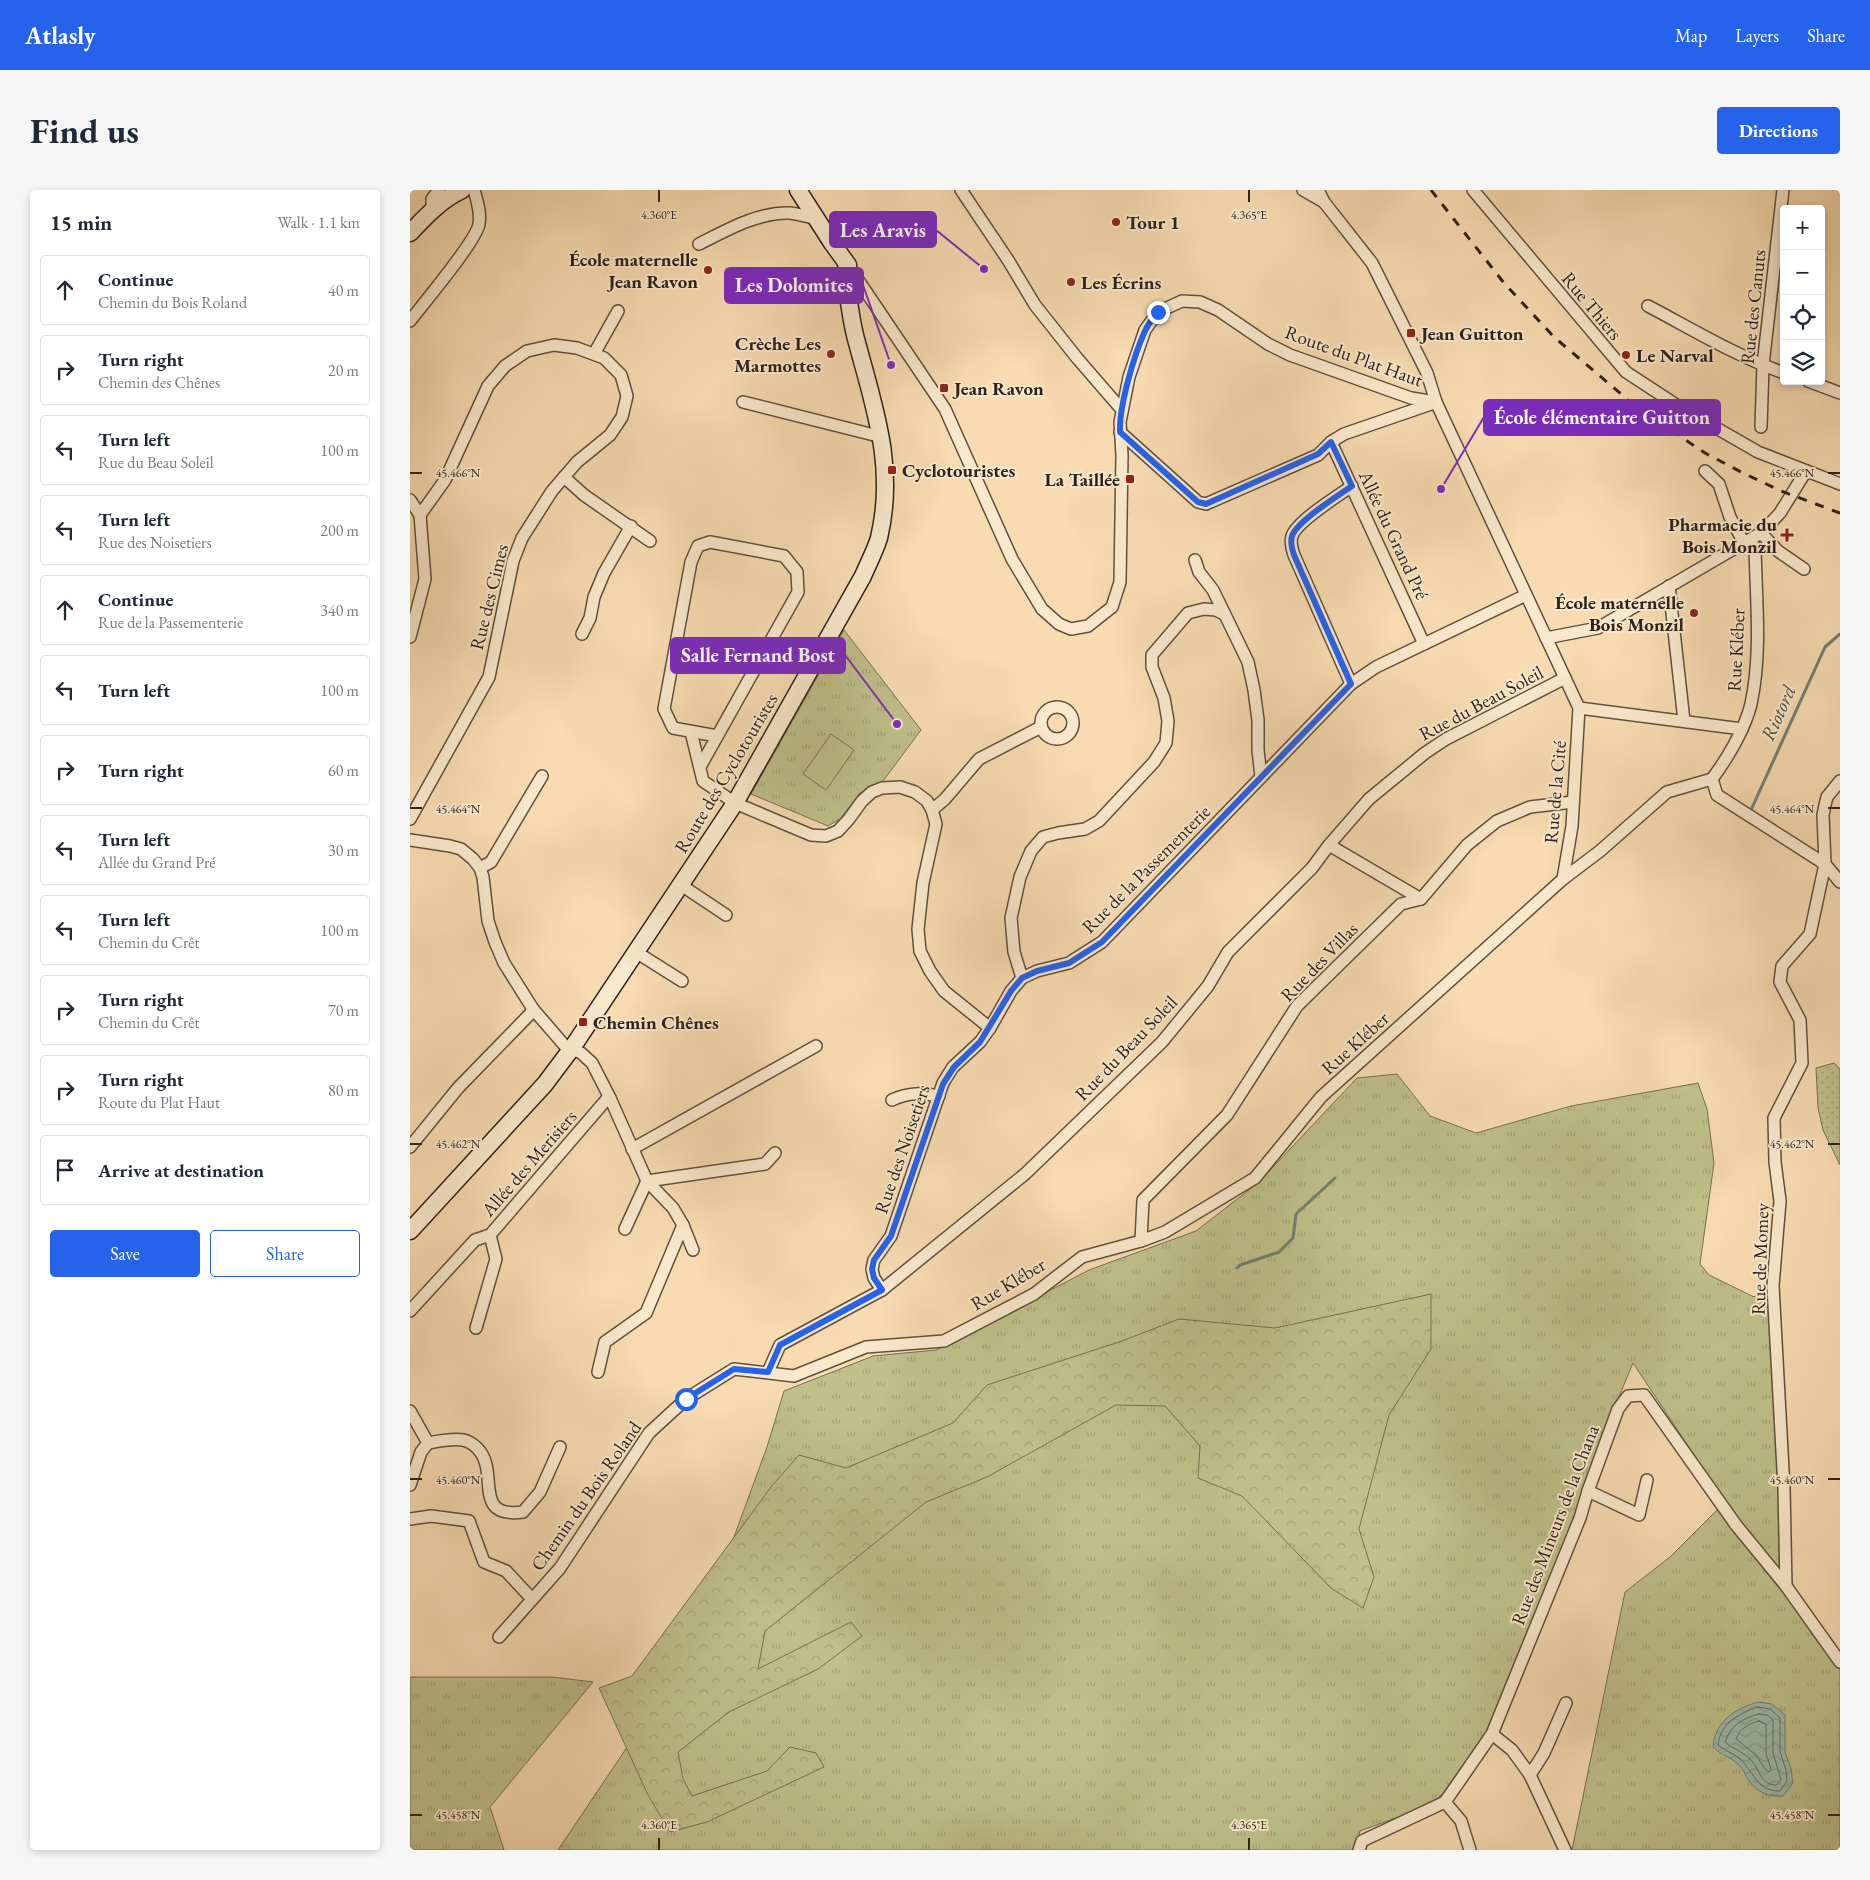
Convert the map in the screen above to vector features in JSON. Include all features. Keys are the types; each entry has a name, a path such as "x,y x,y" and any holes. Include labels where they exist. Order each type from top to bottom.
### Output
{"street":[{"path":"432,210 432,199 439,190"},
{"path":"410,233 432,210 449,196 462,190"},
{"path":"410,321 467,246 479,226 480,208 474,190"},
{"path":"798,190 848,265"},
{"path":"961,190 1008,260 1035,305 1122,410"},
{"path":"1302,190 1324,202"},
{"path":"1318,190 1324,202 1372,263 1427,373 1436,402 1579,708 1742,729"},
{"name":"Rue Thiers","path":"1473,190 1626,372 1678,406 1758,452 1840,484"},
{"name":"Rue des Canuts","path":"1761,427 1763,365 1783,190"},
{"path":"699,244 765,215 791,213 817,219"},
{"name":"Route du Plat Haut","path":"848,265 945,409 1012,559 1042,608 1059,624 1070,629 1088,626 1112,607 1120,582 1120,432 1122,410 1129,377 1145,330 1158,312 1182,301 1200,302 1218,310 1268,344 1290,356 1412,398 1436,402"},
{"name":"Route des Cyclotouristes","path":"410,1231 544,1084 572,1048 736,803 863,576 878,540 884,508 885,473 882,437 856,337 845,271 848,265"},
{"path":"1648,306 1763,365 1780,371"},
{"path":"594,354 618,311"},
{"name":"Rue des Cimes","path":"410,819 489,677 513,561 522,538 552,491 577,462 610,435 622,417 627,396 621,375 604,358 578,348 554,345 527,351 505,366 488,386 445,480 420,515"},
{"path":"1819,385 1840,393"},
{"path":"743,402 882,437"},
{"path":"1120,432 1198,502 1206,504 1318,454 1331,442 1344,434 1436,402"},
{"name":"Allée du Grand Pré","path":"1331,442 1424,644"},
{"path":"1705,471 1719,484 1730,517 1744,543"},
{"path":"1546,638 1598,628 1761,533 1780,513 1806,471"},
{"path":"564,477 584,495 650,541"},
{"path":"1351,684 1291,545 1292,536 1298,525 1352,486"},
{"path":"410,500 420,515 425,579 410,637"},
{"path":"582,634 590,618 594,597 604,573 631,526"},
{"path":"1761,533 1778,551 1804,569"},
{"path":"700,767 798,592 798,572 784,556 710,542 698,546 691,562 664,709 673,728 717,736"},
{"name":"Rue Kléber","path":"734,1369 794,1376 866,1347 944,1341 1034,1294 1082,1257 1141,1241 1165,1232 1255,1178 1321,1097 1562,879 1600,851 1667,792 1712,779 1742,729 1750,705 1757,662 1755,547 1744,543"},
{"path":"1195,560 1199,572 1213,590 1248,662 1258,720 1258,750 1261,777"},
{"path":"1669,586 1684,721"},
{"name":"Rue de la Passementerie","path":"1022,978 1037,971 1069,963 1102,942 1351,684 1376,667 1526,595"},
{"path":"691,732 703,781 736,803 811,835 826,836 838,831 849,820 862,801 872,792 882,788 900,787 915,792 927,801 936,824 923,883 918,929 920,951 930,971 944,991 990,1028 1011,991 1022,978 1014,952 1011,918 1020,877 1032,851 1043,837 1085,829 1099,821 1154,762 1166,743 1168,721 1164,698 1152,667 1152,655 1188,613 1204,608 1216,610 1224,614"},
{"name":"Rue du Beau Soleil","path":"768,1372 780,1345 882,1290 1025,1174 1162,1042 1208,986 1228,952 1312,868 1329,845 1369,799 1425,753 1446,739 1565,678"},
{"name":"Rue de la Cité","path":"1562,879 1572,826 1579,708"},
{"path":"932,810 945,799 979,759 1041,727"},
{"path":"480,868 491,862 542,776"},
{"path":"1712,779 1717,795 1825,864 1840,882"},
{"name":"Rue de Momey","path":"1786,1586 1784,1488 1773,1286 1780,1201 1775,1162 1774,1118 1802,1063 1800,1020 1780,982 1782,966 1810,934 1825,864 1824,805 1827,797 1840,781"},
{"path":"1329,845 1421,899 1467,845 1497,821 1530,807 1573,802"},
{"path":"410,840 461,849 480,868 483,877 488,921 504,962 533,1009 566,1046 581,1053 592,1063 610,1098 647,1181 673,1208 683,1225 693,1250"},
{"path":"681,885 726,915"},
{"name":"Rue des Villas","path":"1141,1241 1142,1200 1227,1115 1297,1006 1401,904 1421,899"},
{"path":"636,952 682,982"},
{"path":"410,1147 458,1088 533,1009"},
{"name":"Rue des Noisetiers","path":"882,1290 874,1278 872,1269 874,1260 891,1236 943,1084 954,1067 980,1042 990,1028"},
{"path":"632,1149 816,1046"},
{"path":"892,1100 904,1094 921,1092 939,1096"},
{"name":"Allée des Merisiers","path":"410,1311 475,1240 490,1235 606,1100 610,1098"},
{"path":"647,1181 765,1164 775,1152"},
{"path":"625,1229 647,1181"},
{"path":"598,1372 605,1342 646,1313 683,1225"},
{"path":"476,1328 496,1259 490,1235"},
{"name":"Chemin du Bois Roland","path":"500,1636 560,1568 650,1433 686,1399 734,1369"},
{"name":"Rue des Mineurs de la Chana","path":"1360,1850 1362,1842 1445,1802 1492,1734 1580,1518 1618,1409 1628,1396 1644,1395 1736,1525 1786,1586"},
{"path":"410,1411 428,1442"},
{"path":"410,1485 421,1452 428,1442 464,1440 473,1444 481,1452 486,1463 489,1496 494,1507 503,1512 523,1512 540,1492 560,1447"},
{"path":"1588,1492 1639,1515 1647,1480"},
{"path":"410,1519 431,1516 470,1522 484,1562 506,1571 532,1599"},
{"path":"1786,1586 1840,1662"},
{"path":"1530,1775 1544,1753 1566,1704"},
{"path":"1492,1734 1512,1750 1530,1775 1566,1850"},
{"path":"1445,1802 1461,1820 1470,1850"}],"green space":[{"path":"844,630 921,730 883,781 860,793 840,819 828,826 751,794"},
{"path":"831,734 854,750 826,790 803,774"},
{"path":"1834,1063 1840,1069 1840,1165 1823,1130 1818,1108 1816,1068"},
{"path":"1397,1074 1430,1116 1476,1133 1571,1106 1698,1083 1707,1109 1714,1163 1700,1264 1709,1275 1754,1297 1769,1287 1782,1556 1778,1571 1764,1560 1633,1363 1595,1454 1571,1532 1490,1726 1444,1792 1431,1805 1360,1831 1355,1850 558,1850 693,1649 767,1447 784,1391 873,1356 936,1350 1089,1270 1196,1231 1258,1183 1357,1078"},
{"path":"1431,1294 1431,1349 1389,1415 1359,1529 1374,1577 1363,1608 1332,1589 1242,1496 1198,1478 1200,1446 1165,1406 1116,1405 987,1477 926,1502 765,1631 758,1669 851,1622 862,1636 818,1669 729,1712 678,1752 683,1779 692,1796 767,1771 790,1747 816,1753 824,1767 707,1822 670,1832 648,1795 599,1688 632,1676 771,1487 799,1455 846,1468 953,1423 987,1385 1122,1341 1179,1319 1275,1328"},
{"path":"1717,1510 1786,1586 1840,1667 1840,1850 1572,1850 1625,1592 1670,1557"},
{"path":"410,1677 552,1677 593,1682 490,1807 504,1850 410,1850"}],"water":[{"path":"1758,1702 1772,1704 1785,1715 1785,1752 1791,1769 1793,1783 1783,1796 1768,1795 1760,1791 1752,1785 1741,1767 1713,1747 1718,1730 1728,1717 1742,1708"}],"waterway":[{"name":"Riotord","path":"1751,810 1825,647 1840,634"},
{"path":"1237,1268 1240,1265 1279,1252 1293,1238 1296,1214 1335,1178"}],"railway":[{"path":"1431,190 1504,283 1554,337 1634,405 1705,453 1741,472 1781,491 1840,513"}],"place":[{"name":"Tour 1","path":"1116,222"},
{"name":"Les Aravis","path":"984,269"},
{"name":"École maternelle Jean Ravon","path":"708,270"},
{"name":"Les Écrins","path":"1071,282"},
{"name":"Jean Guitton","path":"1411,333"},
{"name":"Crèche Les Marmottes","path":"831,354"},
{"name":"Le Narval","path":"1626,355"},
{"name":"Les Dolomites","path":"891,365"},
{"name":"Jean Ravon","path":"944,388"},
{"name":"Cyclotouristes","path":"892,470"},
{"name":"La Taillée","path":"1130,479"},
{"name":"École élémentaire Guitton","path":"1441,489"},
{"name":"Pharmacie du Bois Monzil","path":"1787,535"},
{"name":"École maternelle Bois Monzil","path":"1694,613"},
{"name":"Salle Fernand Bost","path":"897,724"},
{"name":"Chemin Chênes","path":"583,1022"}],"route":[{"path":"686,1399 734,1369 768,1372 780,1345 882,1290 874,1278 872,1269 874,1260 891,1236 943,1084 954,1067 980,1042 1011,991 1022,978 1037,971 1069,963 1102,942 1351,684 1291,545 1292,536 1298,525 1352,486 1331,442 1318,454 1220,496 1206,504 1198,502 1120,432 1120,422 1129,377 1145,330 1158,312"}]}
